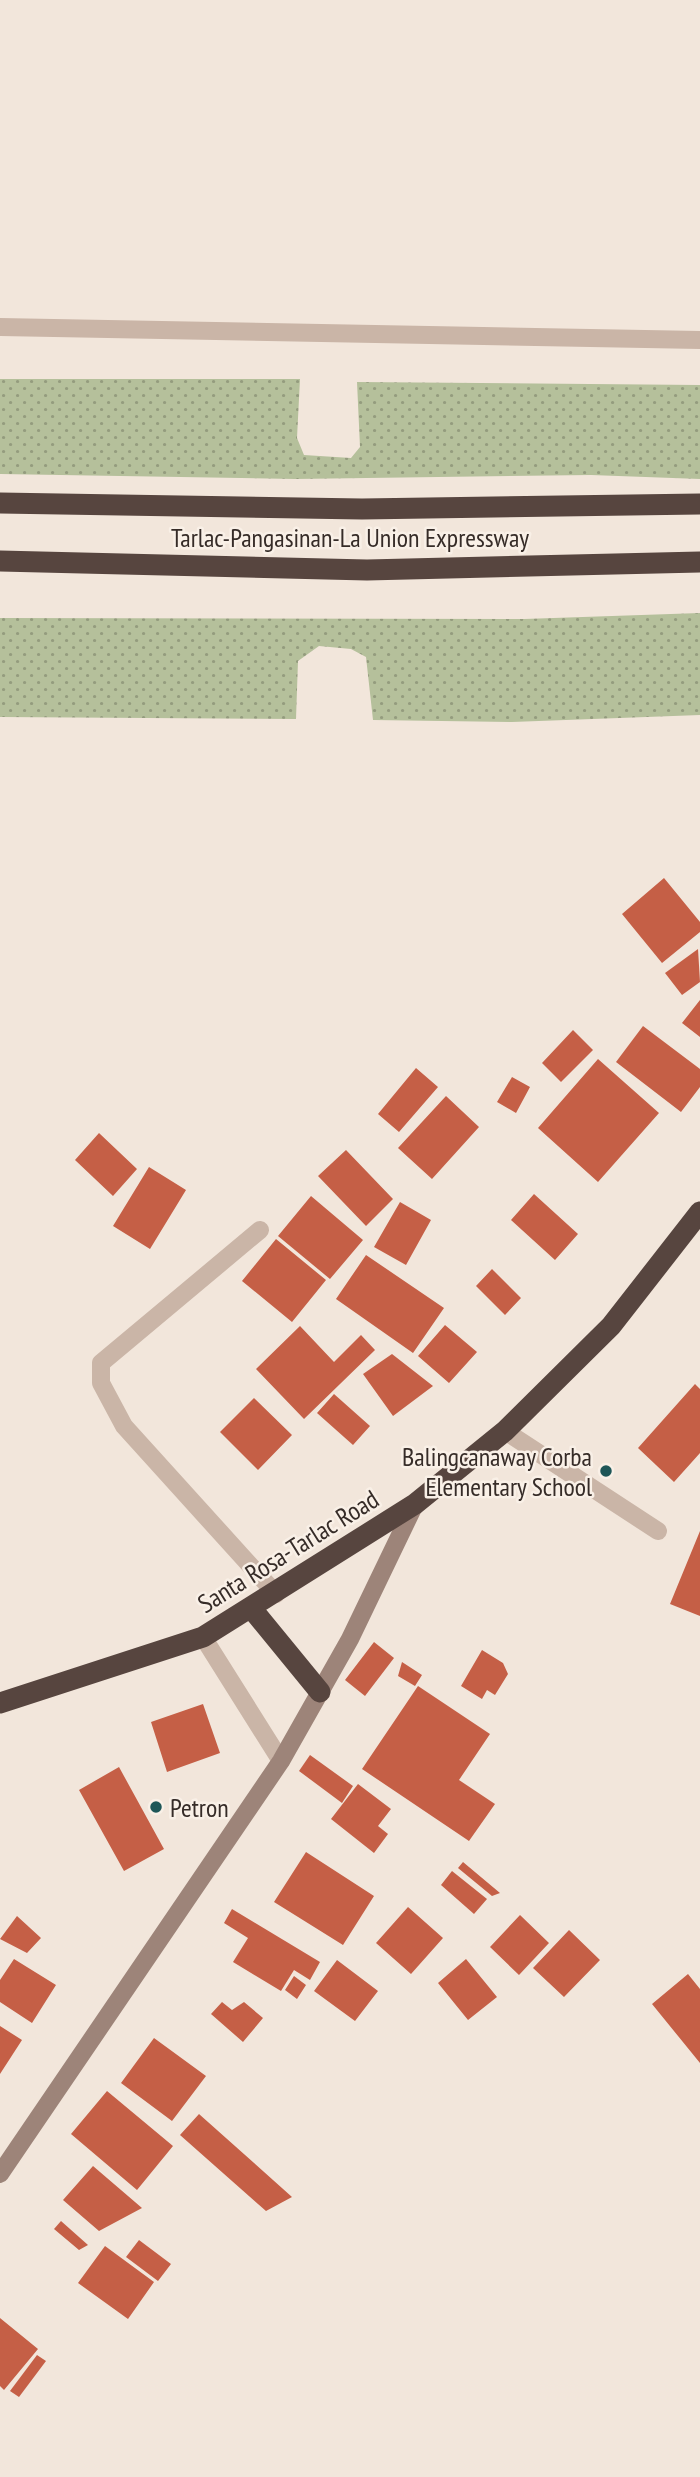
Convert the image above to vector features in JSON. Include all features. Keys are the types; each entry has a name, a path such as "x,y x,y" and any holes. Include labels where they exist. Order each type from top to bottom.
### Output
{"highway":[{"name":"Tarlac-Pangasinan-La Union Expressway","path":"0,503 362,509 700,505"},
{"name":"Tarlac-Pangasinan-La Union Expressway","path":"0,561 367,570 700,562"},
{"name":"Santa Rosa-Tarlac Road","path":"0,1703 203,1637 276,1594 415,1504 505,1431 611,1326 700,1212"},
{"path":"251,1609 320,1692"}],"street":[{"path":"0,2174 281,1760 350,1639 415,1504"}],"lane":[{"path":"0,327 700,340"},
{"path":"260,1230 101,1363 101,1383 124,1426 276,1594"},
{"path":"505,1431 658,1531"},
{"path":"203,1637 281,1760"}],"green space":[{"path":"0,379 300,379 297,438 304,455 351,458 360,447 357,382 700,385 700,479 591,475 295,479 0,474"},
{"path":"700,613 700,715 512,722 373,720 366,657 351,649 319,646 298,661 296,719 0,717 0,618 524,619"}],"building":[{"path":"664,878 700,922 700,932 662,963 622,914"},
{"path":"698,949 700,982 682,995 665,973"},
{"path":"700,1000 700,1037 682,1023"},
{"path":"643,1026 700,1069 700,1087 681,1112 616,1062"},
{"path":"573,1030 593,1050 561,1082 542,1063"},
{"path":"598,1059 659,1113 598,1182 538,1128"},
{"path":"416,1068 438,1087 399,1132 378,1114"},
{"path":"512,1077 530,1087 516,1113 497,1102"},
{"path":"446,1096 479,1127 432,1179 398,1148"},
{"path":"99,1133 137,1169 113,1196 75,1160"},
{"path":"346,1150 393,1199 366,1226 318,1176"},
{"path":"149,1167 186,1190 150,1249 113,1226"},
{"path":"534,1194 578,1234 555,1260 511,1220"},
{"path":"311,1196 363,1240 330,1279 278,1236"},
{"path":"400,1202 431,1220 406,1265 374,1247"},
{"path":"276,1239 326,1280 292,1322 242,1281"},
{"path":"366,1255 444,1308 413,1353 336,1299"},
{"path":"492,1269 521,1298 505,1315 476,1286"},
{"path":"445,1325 477,1352 449,1383 418,1356"},
{"path":"300,1326 334,1362 361,1335 375,1350 304,1419 256,1369"},
{"path":"392,1354 433,1386 393,1416 363,1374"},
{"path":"695,1384 700,1389 700,1453 674,1482 638,1448"},
{"path":"334,1394 370,1426 353,1445 317,1413"},
{"path":"254,1398 292,1435 258,1470 220,1432"},
{"path":"700,1531 700,1616 670,1604"},
{"path":"374,1642 394,1658 365,1696 345,1680"},
{"path":"482,1650 503,1663 508,1674 495,1695 487,1690 482,1699 461,1686"},
{"path":"402,1662 422,1675 415,1686 398,1676"},
{"path":"418,1686 490,1734 459,1780 495,1804 469,1841 362,1769"},
{"path":"203,1704 220,1753 167,1772 151,1722"},
{"path":"310,1755 353,1786 342,1803 299,1771"},
{"path":"119,1767 164,1849 124,1871 79,1790"},
{"path":"358,1784 391,1809 378,1826 388,1834 374,1853 331,1819"},
{"path":"306,1852 374,1896 343,1945 274,1902"},
{"path":"463,1862 500,1893 492,1896 458,1868"},
{"path":"452,1871 487,1899 474,1914 441,1885"},
{"path":"408,1907 443,1938 411,1974 376,1943"},
{"path":"232,1909 320,1962 310,1980 294,1970 281,1991 233,1962 248,1938 224,1923"},
{"path":"520,1915 549,1943 519,1975 490,1947"},
{"path":"17,1916 41,1938 27,1953 0,1939"},
{"path":"569,1930 600,1960 564,1997 533,1968"},
{"path":"14,1959 56,1985 32,2023 0,2002 0,1980"},
{"path":"466,1959 497,1997 468,2020 438,1983"},
{"path":"337,1960 378,1991 355,2021 314,1991"},
{"path":"688,1974 700,1989 700,2063 652,2004"},
{"path":"294,1976 306,1985 297,1999 285,1990"},
{"path":"222,2002 232,2010 244,2002 263,2018 243,2042 211,2014"},
{"path":"0,2026 22,2040 0,2074"},
{"path":"154,2038 206,2076 172,2121 121,2083"},
{"path":"107,2091 173,2146 137,2190 71,2134"},
{"path":"199,2114 292,2197 266,2211 180,2135"},
{"path":"93,2166 142,2208 99,2231 63,2200"},
{"path":"61,2221 88,2245 79,2250 54,2229"},
{"path":"139,2240 171,2264 158,2281 126,2257"},
{"path":"105,2246 154,2282 128,2319 78,2283"},
{"path":"0,2318 38,2349 4,2390 0,2386"},
{"path":"37,2355 46,2361 19,2397 10,2391"}],"place":[{"name":"Balingcanaway Corba Elementary School","path":"606,1471"},
{"name":"Petron","path":"156,1807"}]}
